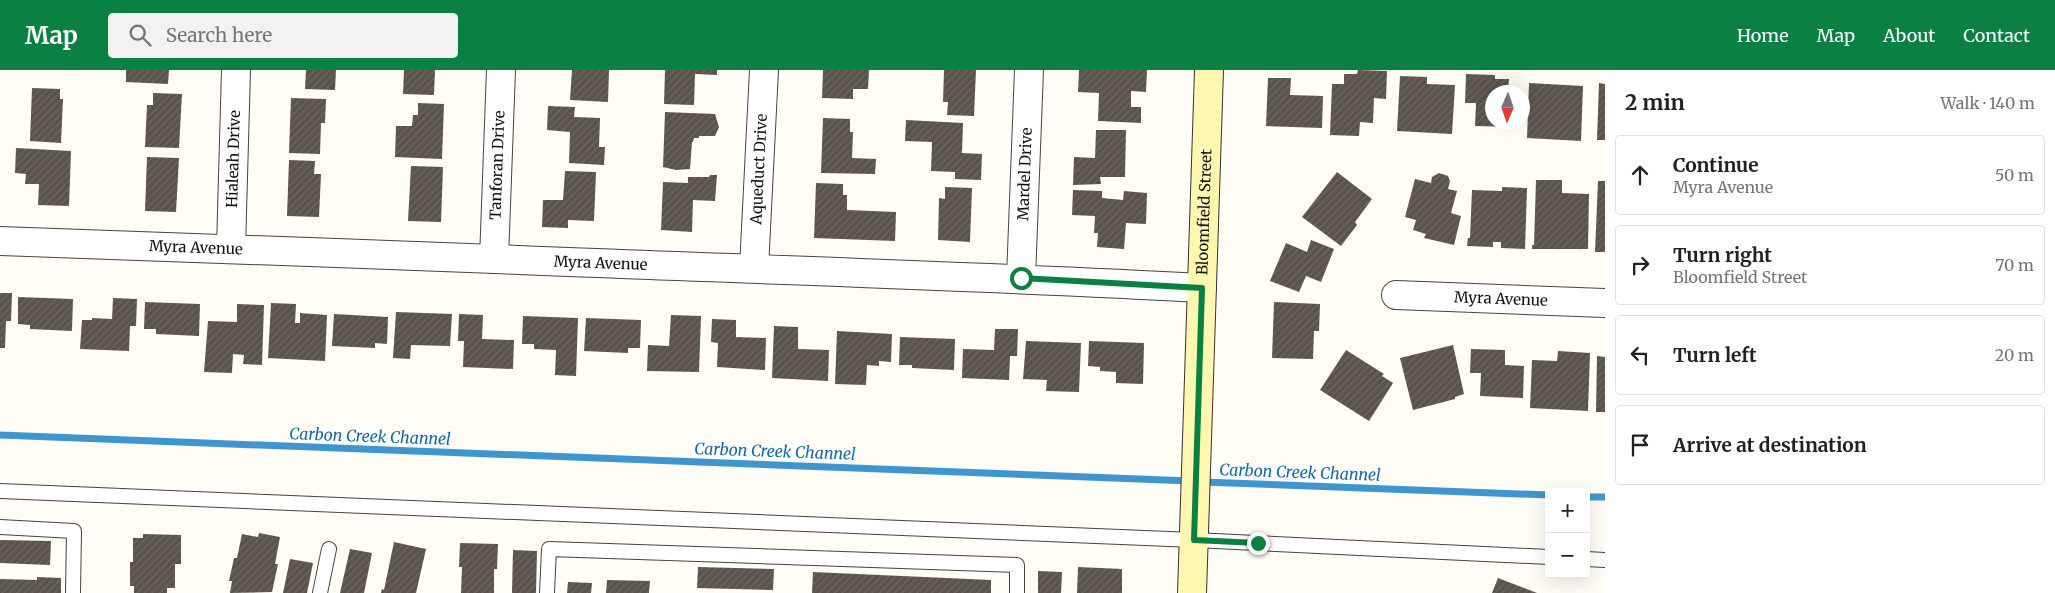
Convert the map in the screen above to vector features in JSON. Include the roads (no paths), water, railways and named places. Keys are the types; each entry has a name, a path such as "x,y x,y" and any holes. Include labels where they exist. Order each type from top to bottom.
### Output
{"street":[{"name":"Hialeah Drive","path":"230,248 236,70"},
{"name":"Tanforan Drive","path":"494,259 501,70"},
{"name":"Aqueduct Drive","path":"754,268 764,70"},
{"name":"Mardel Drive","path":"1021,278 1029,70"},
{"name":"Bloomfield Street","path":"1192,593 1209,70"},
{"name":"Myra Avenue","path":"0,241 1021,278 1202,288"},
{"name":"Myra Avenue","path":"1396,296 1605,303"}],"lane":[{"path":"0,491 1194,540 1545,557"},
{"path":"0,527 74,531 73,593"},
{"path":"320,593 329,549"},
{"path":"547,593 549,549 1017,565 1017,593"},
{"path":"1590,559 1605,560"}],"waterway":[{"name":"Carbon Creek Channel","path":"0,435 1191,481"},
{"name":"Carbon Creek Channel","path":"1202,482 1545,495"},
{"name":"Carbon Creek Channel","path":"1590,497 1605,497"}]}
